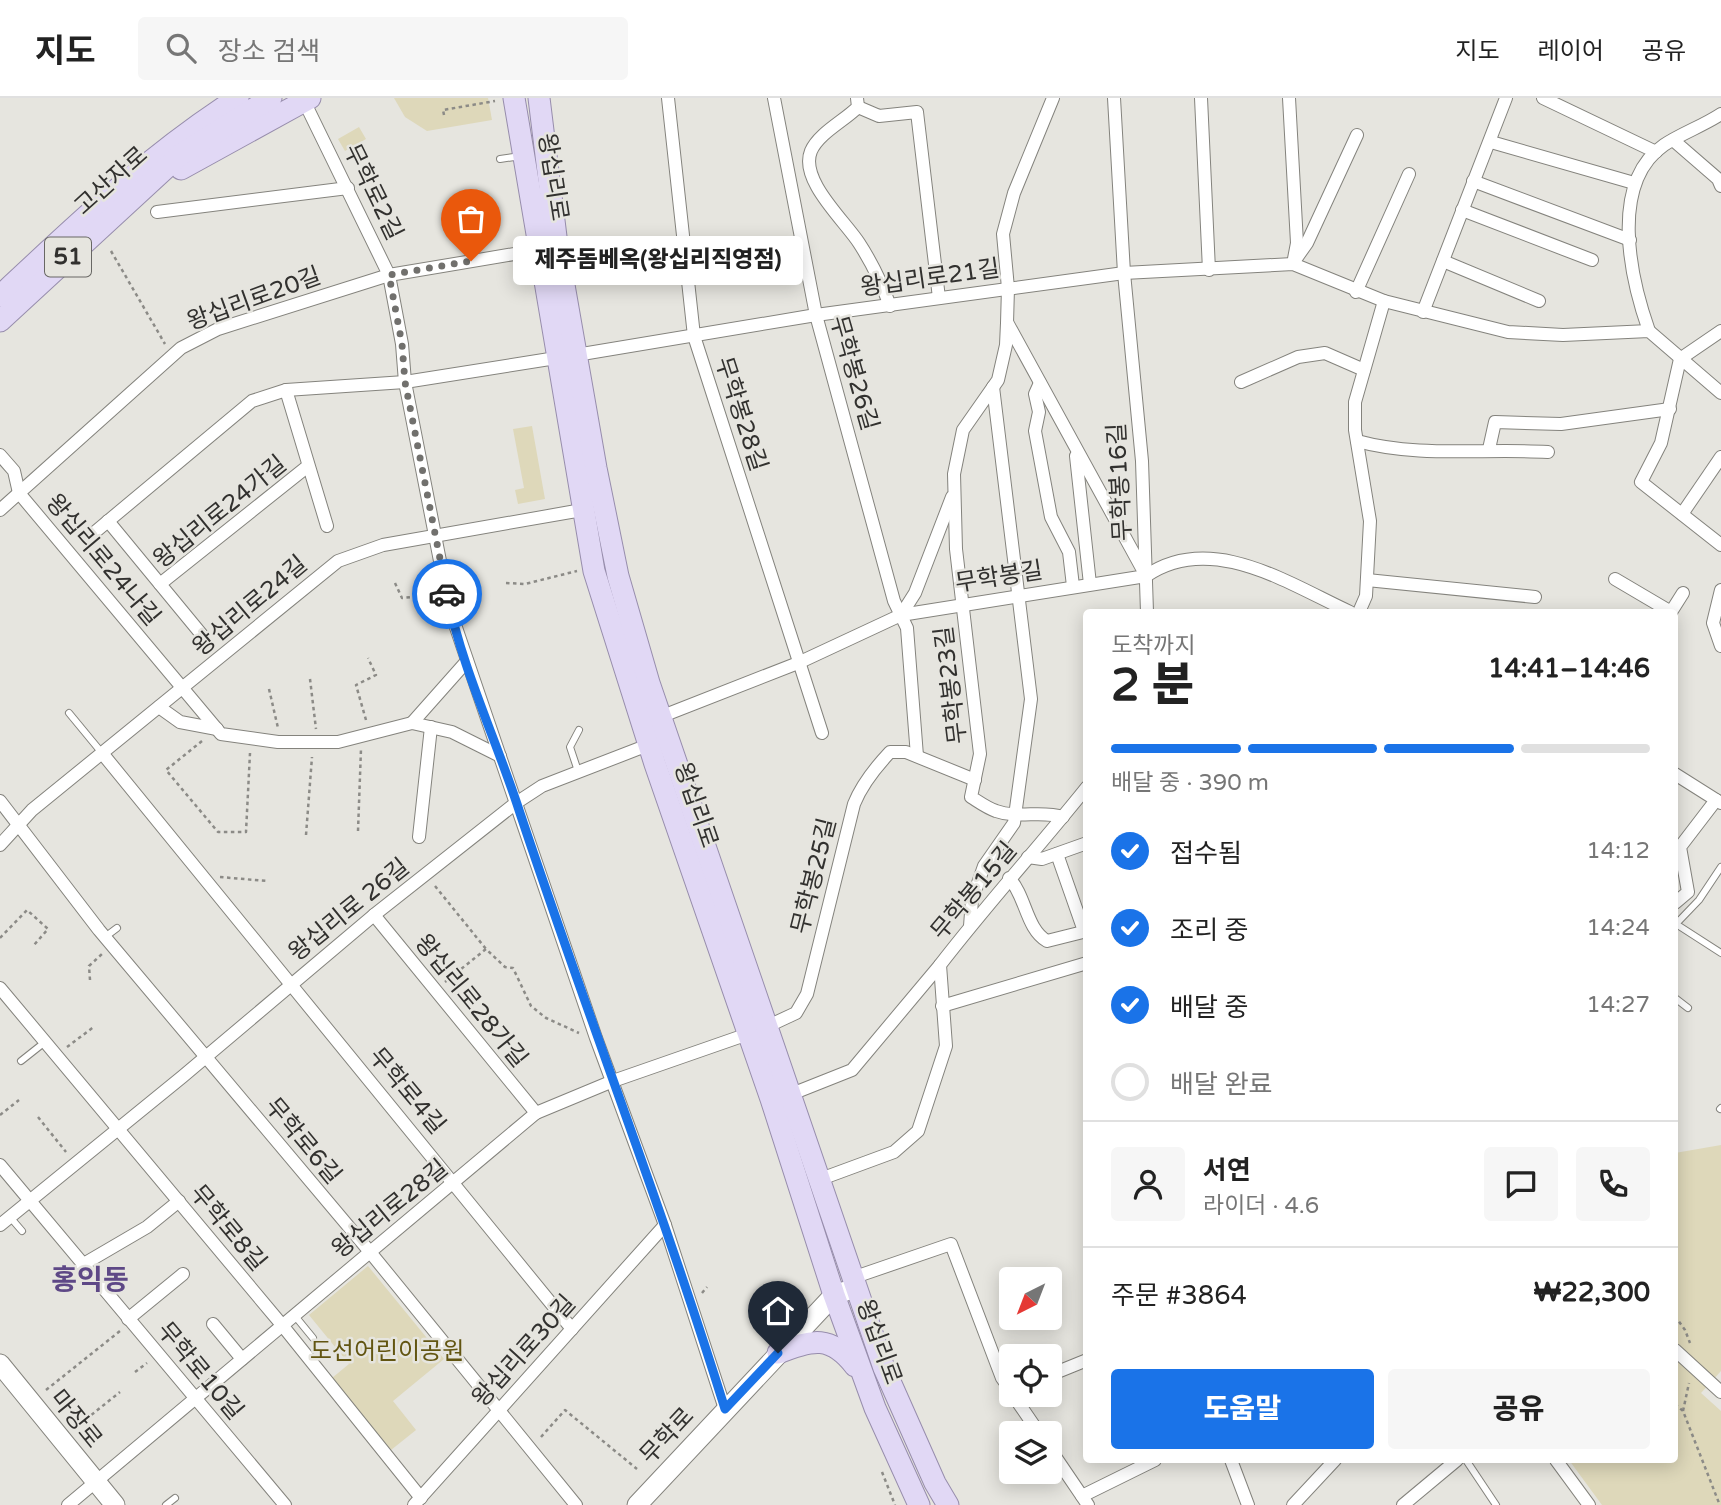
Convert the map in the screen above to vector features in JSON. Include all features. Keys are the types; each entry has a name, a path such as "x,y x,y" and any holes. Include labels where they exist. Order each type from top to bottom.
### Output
{"main road":[{"path":"109,193 129,167 165,134 215,98"},
{"name":"고산자로","path":"0,296 109,193 197,124 238,98"},
{"name":"고산자로","path":"0,321 180,155 271,98"},
{"name":"왕십리로","path":"539,98 582,510 594,571 648,745 757,1031 789,1095 901,1409 948,1505"},
{"name":"왕십리로","path":"508,99 523,156 538,250 618,576 757,1031 834,1295 863,1376 919,1505"},
{"path":"136,193 307,100"},
{"name":"무학로","path":"637,1505 834,1295 854,1283"},
{"path":"778,1353 802,1344 836,1345 863,1376"},
{"name":"마장로","path":"0,1364 115,1505"},
{"path":"880,1418 901,1409"}],"street":[{"name":"무학봉28길","path":"668,98 694,337 822,733"},
{"name":"무학봉26길","path":"774,98 816,316 894,601 901,615"},
{"path":"917,756 910,650 907,628 901,615 915,593 954,491 954,474 963,430 998,380 1006,345 1007,323 1008,288 1003,234 1014,193 1053,98"},
{"name":"무학봉16길","path":"1114,98 1124,272 1142,461 1146,576"},
{"path":"1201,98 1209,270"},
{"path":"1289,98 1297,243 1293,264"},
{"path":"1423,312 1506,98"},
{"path":"1544,98 1656,152"},
{"name":"무학로2길","path":"307,100 348,188 361,203 389,275 402,344 405,382 435,536 447,593 467,661 597,1041 665,1225 725,1409"},
{"path":"890,306 883,285 860,244 819,190 811,174 810,153 818,141 857,102 879,116 917,112 939,299"},
{"path":"1721,114 1656,152 1641,167 1629,196 1630,240 1642,311 1649,331 1721,393"},
{"path":"1293,264 1307,243 1357,135"},
{"path":"1673,140 1718,179 1721,186"},
{"path":"1491,142 1634,183"},
{"path":"1356,292 1409,174"},
{"path":"1473,181 1630,240"},
{"path":"157,212 348,188"},
{"path":"1462,210 1592,261"},
{"name":"왕십리로20길","path":"0,510 172,356 218,329 389,275 538,250"},
{"path":"1443,261 1539,301"},
{"name":"왕십리로21길","path":"89,537 252,401 286,390 405,382 816,316 1124,272 1293,264 1356,292 1384,301 1508,332 1563,335 1649,331"},
{"path":"1360,609 1366,596 1370,521 1357,441 1355,402 1384,301"},
{"name":"무학봉16길","path":"1007,323 1146,576"},
{"path":"1720,332 1680,359 1661,443 1641,482 1721,545"},
{"path":"1241,382 1298,357 1325,353 1364,370"},
{"path":"1040,383 1035,394 1039,412 1035,430 1051,517 1069,552 1073,586"},
{"path":"970,926 972,900 984,866 1016,814 1031,699 993,387"},
{"path":"286,390 308,466"},
{"path":"1489,449 1495,422 1561,424 1670,410"},
{"path":"1357,441 1413,451 1489,449 1548,452"},
{"path":"1075,447 1090,584"},
{"name":"왕십리로24나길","path":"0,455 14,471 19,493 217,729"},
{"path":"1682,514 1721,457"},
{"name":"왕십리로24가길","path":"202,635 160,584 308,466 327,526"},
{"name":"무학봉23길","path":"954,491 962,603 980,754 975,780"},
{"name":"왕십리로24길","path":"0,845 32,810 338,561 358,552 582,510"},
{"path":"108,521 160,584"},
{"name":"무학봉길","path":"660,717 798,663 901,615 962,603 1146,576 1164,564 1205,559 1252,565 1344,609"},
{"path":"1146,576 1147,609"},
{"path":"1615,579 1666,609"},
{"path":"1367,580 1535,597"},
{"path":"1721,590 1713,623 1721,646"},
{"path":"1673,609 1684,593"},
{"path":"412,723 467,661"},
{"path":"159,707 180,722 217,729 220,734 278,742 315,743 412,723 452,732 500,756"},
{"path":"648,745 660,717"},
{"path":"419,837 431,727"},
{"name":"왕십리로 26길","path":"5,1220 374,915 516,803 542,786 648,745"},
{"name":"무학봉25길","path":"757,1031 796,1013 807,994 837,866 861,788 890,752 917,756 975,780"},
{"name":"무학로4길","path":"102,753 455,1182 572,1329"},
{"path":"1678,776 1718,802 1680,847 1688,892 1678,900"},
{"path":"975,780 971,797 996,811 1016,814 1046,812 1063,817"},
{"name":"무학봉15길","path":"818,1180 894,1152 918,1131 946,1046 940,965 1009,878 1083,792"},
{"name":"무학로6길","path":"0,801 109,941 370,1252 576,1505"},
{"path":"1028,858 1042,859 1083,845"},
{"path":"1057,854 1083,923"},
{"path":"1009,878 1017,887 1036,935 1047,941 1083,932"},
{"name":"왕십리로28가길","path":"374,915 536,1113"},
{"path":"942,1006 1083,964"},
{"path":"789,1095 852,1070 940,965"},
{"name":"무학로8길","path":"0,988 282,1325 418,1501"},
{"name":"왕십리로28길","path":"68,1505 536,1113 612,1081 757,1031"},
{"name":"무학로10길","path":"0,1165 82,1265 98,1289 129,1320 285,1505"},
{"path":"82,1265 147,1227 179,1201"},
{"name":"왕십리로30길","path":"418,1501 665,1225"},
{"name":"왕십리로","path":"854,1283 951,1244 999,1370"},
{"path":"129,1320 183,1274"},
{"path":"213,1324 242,1359"},
{"path":"1678,1353 1721,1392"},
{"path":"1062,1370 1083,1362"},
{"path":"1062,1466 1085,1500 1151,1463"},
{"path":"1232,1463 1248,1505"},
{"path":"1293,1505 1332,1463"},
{"path":"1402,1505 1453,1463"},
{"path":"1558,1463 1589,1505"}],"lane":[{"path":"500,159 523,156"},
{"path":"69,713 102,753"},
{"path":"578,771 570,747 579,730"},
{"path":"1678,921 1699,900 1721,867"},
{"path":"1678,926 1721,953"},
{"path":"109,941 117,928"},
{"path":"1678,1000 1688,1007"},
{"path":"21,1061 45,1042"},
{"path":"5,1220 22,1231"},
{"path":"294,1314 313,1338"},
{"path":"1468,1463 1496,1505"},
{"path":"166,1505 175,1498"}],"path":[{"path":"444,115 443,110 508,99"},
{"path":"111,251 172,356"},
{"path":"506,583 526,584 580,570"},
{"path":"396,583 402,598 447,593"},
{"path":"358,831 366,734 356,685 376,676 368,658"},
{"path":"306,835 315,743 310,679"},
{"path":"269,689 278,720 278,742"},
{"path":"217,729 166,771 218,832 246,832 250,739"},
{"path":"426,874 486,949 505,967 513,968 531,1006 546,1018 597,1041"},
{"path":"207,881 226,875 267,880"},
{"path":"0,938 27,910 48,929 34,945"},
{"path":"90,980 89,966 109,941"},
{"path":"435,990 486,949"},
{"path":"56,1055 95,1026"},
{"path":"0,1115 19,1100"},
{"path":"38,1117 75,1163"},
{"name":"마장로","path":"44,1391 129,1320"},
{"path":"1683,1411 1693,1366"},
{"name":"마장로","path":"75,1428 120,1391"},
{"path":"1678,1407 1683,1411 1719,1503"},
{"name":"무학로","path":"531,1448 565,1410 637,1469"},
{"path":"881,1468 895,1505"}],"green space":[{"path":"394,98 488,98 492,120 427,131 405,117"},
{"path":"359,127 366,139 345,151 338,139"},
{"path":"532,426 545,499 518,504 515,490 524,488 513,429"},
{"path":"1721,1145 1721,1371 1701,1393 1721,1411 1721,1505 1602,1505 1571,1463 1678,1463 1678,1152"},
{"name":"도선어린이공원","path":"368,1266 444,1359 393,1401 416,1430 391,1450 332,1378 349,1364 309,1315"}],"way so far":[{"path":"447,594 405,382 402,344 389,275 471,261"}],"place":[{"name":"제주돔베옥(왕십리직영점)","path":"471,261"}],"district":[{"name":"홍익동","path":"90,1280"}],"route":[{"path":"447,594 467,661 596,1038 665,1225 725,1409 778,1353"}]}
